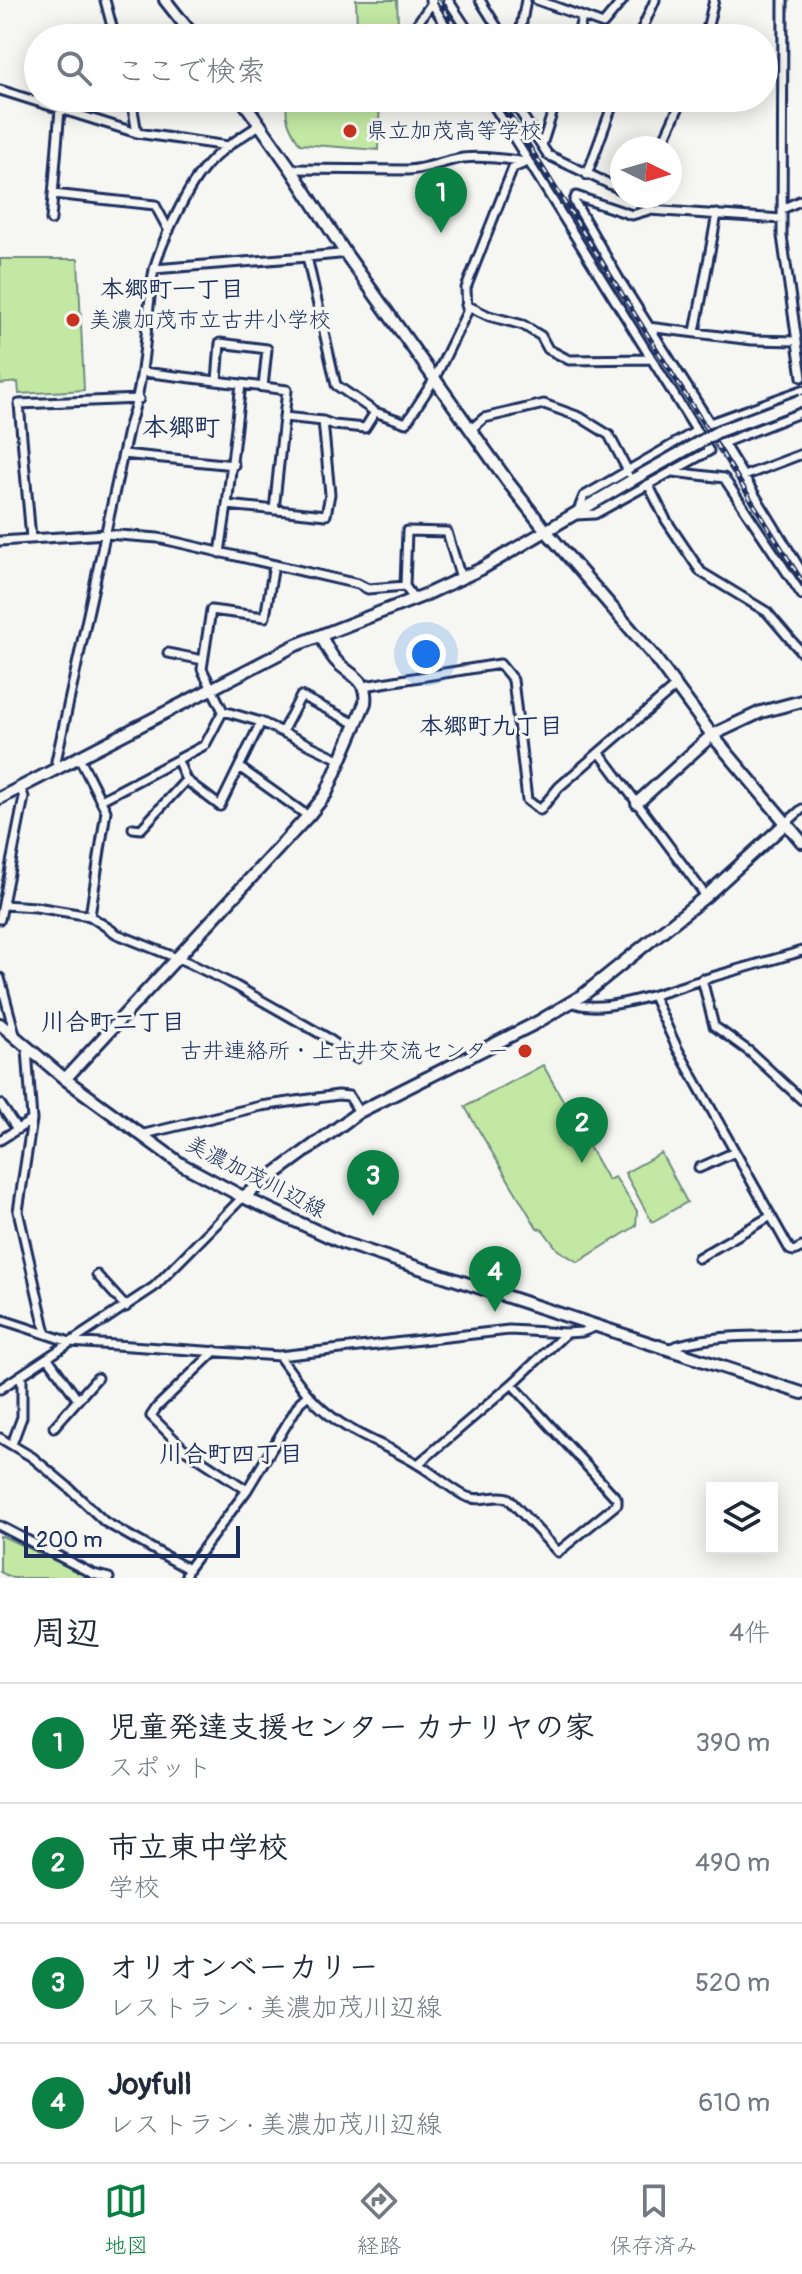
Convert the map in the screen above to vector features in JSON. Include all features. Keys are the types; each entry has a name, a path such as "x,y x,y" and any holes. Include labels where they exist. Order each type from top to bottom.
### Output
{"street":[{"path":"105,0 111,24"},
{"path":"165,0 184,24"},
{"path":"416,24 432,0 445,24"},
{"path":"448,0 464,24"},
{"path":"480,0 495,24"},
{"path":"522,24 526,0"},
{"path":"537,0 603,24 623,0"},
{"path":"644,24 655,0"},
{"path":"708,24 714,0"},
{"path":"783,0 782,219 785,267 802,377"},
{"path":"580,24 582,18"},
{"path":"0,90 24,98"},
{"path":"51,220 60,112"},
{"path":"70,112 137,133 228,146"},
{"path":"133,112 137,133"},
{"path":"252,112 470,430 547,532 653,655 712,735 802,842"},
{"path":"498,112 709,451 595,514 576,515"},
{"path":"520,112 548,155 610,185"},
{"path":"542,145 553,112"},
{"path":"587,175 610,112"},
{"path":"666,136 677,112"},
{"path":"58,768 56,761 123,454 139,399 154,269 160,248 202,170 228,146 261,124"},
{"path":"291,169 426,169 462,158 496,157 528,162"},
{"path":"307,257 336,385 375,412 406,423 434,380 467,312 466,288 513,168 528,162"},
{"path":"53,194 155,205 169,231"},
{"path":"782,219 649,210 632,215 576,196 574,201 648,327 802,572"},
{"path":"782,209 802,200"},
{"path":"695,332 717,214"},
{"path":"154,269 339,254 344,250"},
{"path":"466,305 489,316 523,325 541,336 548,349 569,360 651,359"},
{"path":"648,327 752,340 797,341"},
{"path":"217,381 220,343 267,349 263,387"},
{"path":"143,372 287,390 274,510"},
{"path":"220,553 234,465 241,384"},
{"path":"710,423 802,390"},
{"path":"31,538 19,404 139,399"},
{"path":"631,476 719,431 802,400"},
{"path":"470,430 484,418 544,404 580,417 609,435 631,476"},
{"path":"284,417 365,428 375,412"},
{"path":"723,443 802,412"},
{"path":"227,505 326,515 330,494 323,421"},
{"path":"0,798 296,645 461,578 576,515 696,431"},
{"path":"123,454 234,465"},
{"path":"744,476 802,454"},
{"path":"671,472 724,478 802,595"},
{"path":"648,484 666,520 701,572 767,612 802,653"},
{"path":"414,599 405,586 407,531 447,532 461,578"},
{"path":"0,541 106,534 158,538 358,584 368,589 405,586"},
{"path":"274,565 265,617 211,610 202,669 223,711 261,722 339,759"},
{"path":"65,1079 326,794 365,703 364,686 360,679 331,656 321,636"},
{"path":"168,653 203,660"},
{"path":"364,686 500,664 513,680 527,800 540,810 559,787 676,686"},
{"path":"282,732 301,696 354,723"},
{"path":"637,803 712,735 761,712 802,701"},
{"path":"101,800 205,745 223,711"},
{"path":"178,761 186,780 220,806 261,722"},
{"path":"600,753 706,896"},
{"path":"79,757 106,811 90,916"},
{"path":"239,767 308,816"},
{"path":"133,828 141,829 186,780"},
{"path":"0,919 24,797 20,788"},
{"path":"0,1389 154,1287 243,1197 359,1112 572,1002 706,896 802,809"},
{"path":"3,905 90,916 117,934 236,986 326,1037 356,1058"},
{"path":"572,1002 579,1006 602,1005 653,996 802,951"},
{"path":"0,978 16,1038"},
{"path":"702,979 714,1026 750,1052 802,1100"},
{"path":"653,996 677,1048 790,1250 802,1247"},
{"name":"美濃加茂川辺線","path":"0,1024 27,1049 140,1135 181,1164 243,1197 343,1243 802,1393"},
{"path":"27,1049 32,1120 18,1211 46,1333"},
{"path":"140,1135 261,1106 338,1095 349,1096 359,1112"},
{"path":"0,1104 17,1129"},
{"path":"0,1140 32,1120"},
{"path":"699,1168 735,1152"},
{"path":"698,1258 771,1216"},
{"path":"97,1275 126,1307"},
{"path":"0,1319 70,1342 279,1356 509,1330 582,1332 597,1326"},
{"path":"418,1464 566,1333"},
{"path":"667,1349 682,1343 727,1338 802,1335"},
{"path":"215,1351 151,1416 183,1448 247,1490"},
{"path":"279,1356 308,1395 344,1425 418,1464 465,1496 476,1499 508,1498 558,1552 617,1504 617,1499 512,1384"},
{"path":"48,1358 78,1400"},
{"path":"12,1444 22,1417 22,1375"},
{"path":"54,1427 97,1378"},
{"path":"0,1438 68,1487 105,1522 187,1575 247,1490 300,1402 308,1395"},
{"path":"0,1526 93,1574 109,1578"}],"green space":[{"path":"356,0 397,0 398,24 357,24"},
{"path":"286,112 379,112 378,150 300,144"},
{"path":"0,259 78,259 84,390 19,394 18,382 0,384"},
{"path":"543,1065 608,1180 615,1177 637,1211 636,1226 578,1262 558,1250 543,1230 537,1228 465,1107"},
{"path":"661,1153 687,1202 652,1222 625,1173"},
{"path":"0,1536 93,1578 12,1578 0,1572"}],"railway":[{"path":"438,0 453,24"},
{"path":"508,112 802,581"}],"place":[{"name":"県立加茂高等学校","path":"350,131"},
{"name":"児童発達支援センター カナリヤの家","path":"441,233"},
{"name":"美濃加茂市立古井小学校","path":"73,320"},
{"name":"古井連絡所・上古井交流センター","path":"525,1051"},
{"name":"市立東中学校","path":"582,1163"},
{"name":"オリオンベーカリー","path":"373,1216"},
{"name":"Joyfull","path":"495,1312"}],"district":[{"name":"本郷町一丁目","path":"172,289"},
{"name":"本郷町","path":"181,428"},
{"name":"本郷町九丁目","path":"491,726"},
{"name":"川合町二丁目","path":"113,1022"},
{"name":"川合町四丁目","path":"231,1454"}]}
